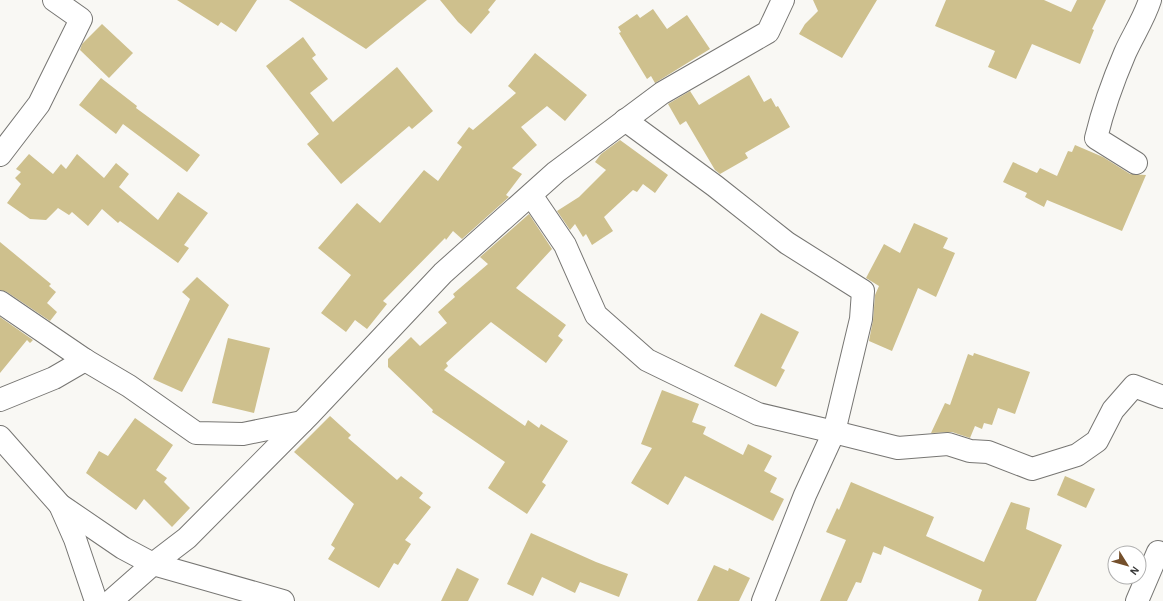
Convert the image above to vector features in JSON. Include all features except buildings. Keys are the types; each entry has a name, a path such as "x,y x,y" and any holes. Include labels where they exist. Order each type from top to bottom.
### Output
{"street":[{"path":"0,155 39,104 81,19 54,0"},
{"path":"111,601 153,564 187,538 302,422 443,273 530,195 556,172 662,93 768,32 783,0"},
{"path":"1136,163 1096,138 1104,107 1126,52 1145,15 1150,0"},
{"path":"625,120 715,186 787,243 863,291 861,319 834,432 805,494 763,601"},
{"path":"530,195 565,245 596,315 647,360 758,414 898,448 948,444 970,451 988,452 1032,469 1077,455 1097,441 1113,410 1134,386 1163,397"},
{"path":"0,302 85,360 129,386 196,433 243,434 302,422"},
{"path":"0,400 54,378 85,360"},
{"path":"0,437 60,505 123,548 153,564 283,601"},
{"path":"60,505 75,538 96,601"},
{"path":"1137,601 1158,552 1163,554"}]}
